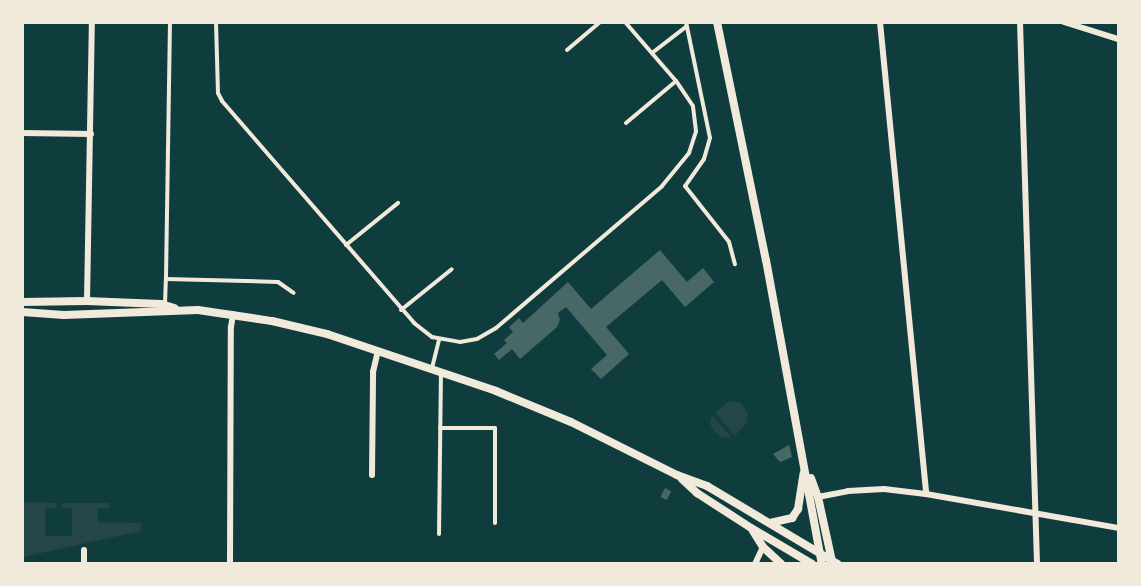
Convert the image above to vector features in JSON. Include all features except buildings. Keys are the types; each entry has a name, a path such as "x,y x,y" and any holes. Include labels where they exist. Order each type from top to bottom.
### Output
{"street":[{"path":"87,301 92,22"},
{"path":"717,22 806,464 834,562"},
{"path":"880,22 926,494"},
{"path":"1020,22 1037,564"},
{"path":"1064,22 1119,39"},
{"path":"22,133 91,134"},
{"path":"22,303 87,301 165,305 177,309 233,314 299,327 378,351 436,370 571,422 677,475 707,486 834,562"},
{"path":"22,312 86,315 158,313 177,309"},
{"path":"230,564 233,314"},
{"path":"372,475 373,372 378,351"},
{"path":"770,524 792,518 799,502 806,464"},
{"path":"677,475 697,493 812,564"},
{"path":"799,502 848,491 884,489 926,494 1119,528"},
{"path":"814,498 822,564"},
{"path":"751,528 763,547 781,564"},
{"path":"755,564 763,547"},
{"path":"84,550 84,564"}],"lane":[{"path":"165,305 170,22"},
{"path":"216,22 219,97 401,310 419,328 439,340 460,342 487,334 662,186 685,160 696,131 693,106 676,81 625,22"},
{"path":"567,50 600,22"},
{"path":"652,53 687,24 710,138 704,159 685,186 729,242 735,264"},
{"path":"626,123 676,81"},
{"path":"346,245 398,203"},
{"path":"401,310 452,269"},
{"path":"166,279 278,282 294,293"},
{"path":"439,340 436,370 440,428 439,534"},
{"path":"440,428 495,428 495,523"}],"shaded area":[{"path":"729,401 741,403 748,414 747,422 735,436 715,413"},
{"path":"712,415 732,438 721,437 714,431 710,424"},
{"path":"23,502 56,503 56,508 45,508 45,536 72,536 72,508 62,508 62,503 109,503 109,508 98,508 98,522 141,523 141,531 23,557"}]}
